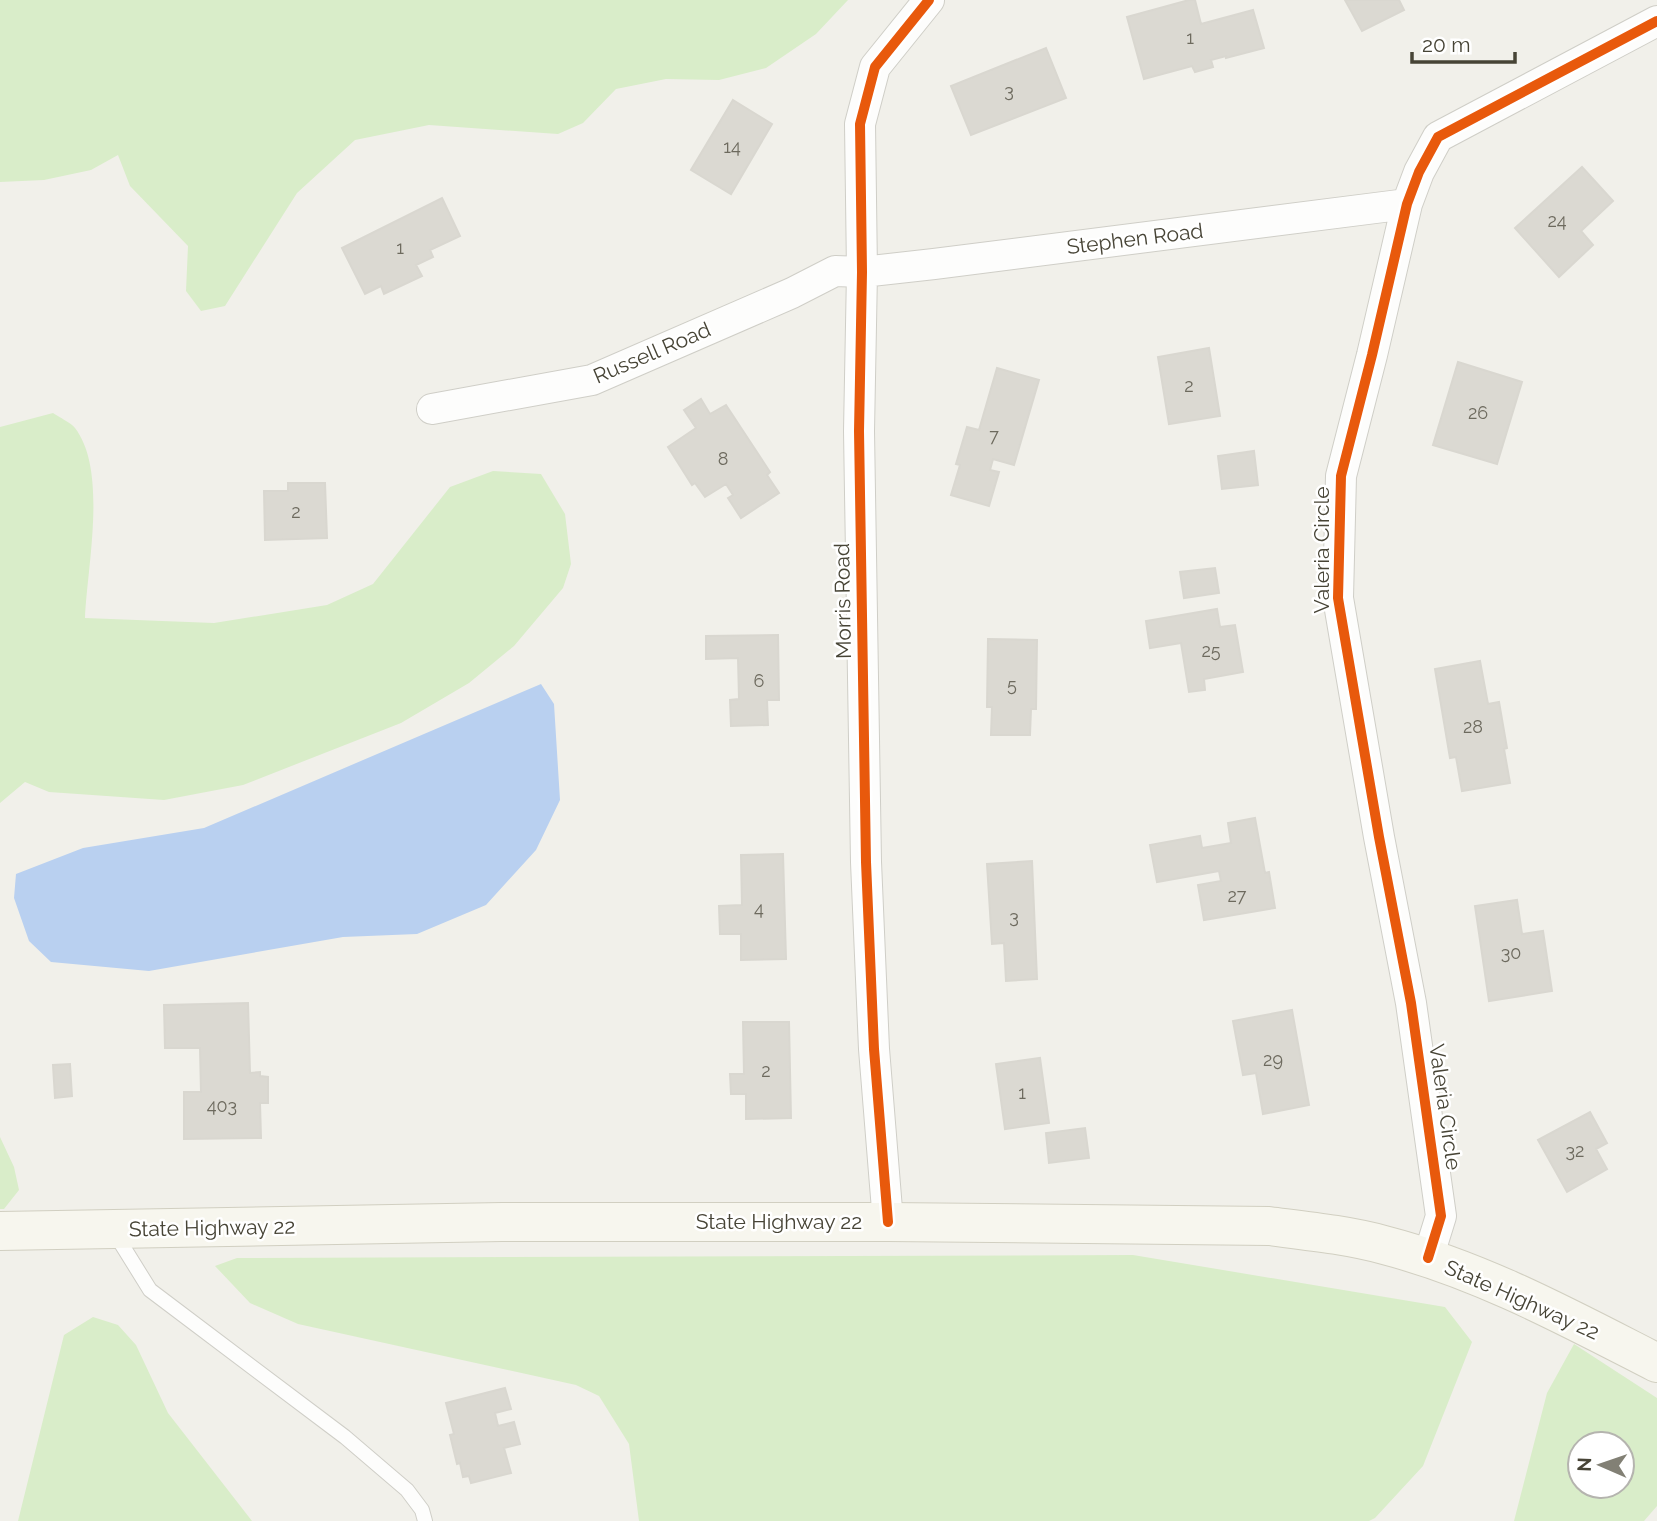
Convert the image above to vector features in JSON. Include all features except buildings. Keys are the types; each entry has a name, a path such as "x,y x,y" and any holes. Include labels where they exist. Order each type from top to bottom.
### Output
{"main road":[{"name":"State Highway 22","path":"0,1231 502,1222 1269,1226 1356,1239 1428,1258 1525,1296 1657,1363"}],"street":[{"name":"Morris Road","path":"888,1222 874,1049 866,862 859,431 862,272 860,124 876,67 929,0"},
{"name":"Valeria Circle","path":"1428,1258 1441,1216 1411,1003 1378,837 1338,598 1341,476 1373,355 1408,204 1419,172 1438,137 1657,21"},
{"name":"Stephen Road","path":"862,272 1408,204"},
{"name":"Russell Road","path":"432,409 592,380 792,293 835,271 862,272"}],"lane":[{"path":"114,1231 150,1290 345,1437 407,1490 422,1510 425,1521"}],"green space":[{"path":"0,0 848,0 816,34 766,68 719,80 666,79 616,89 583,123 558,134 429,125 355,140 297,193 225,306 201,311 186,291 188,246 130,186 118,155 91,170 44,180 0,182"},
{"path":"53,413 75,428 85,446 91,469 93,520 85,618 214,623 327,605 373,584 450,487 493,471 541,474 565,514 571,564 563,588 514,646 469,683 401,723 243,785 164,800 49,792 25,782 0,803 0,427"},
{"path":"0,1137 14,1167 19,1190 4,1209 0,1209"},
{"path":"1133,1255 1445,1307 1472,1342 1423,1466 1375,1518 1369,1521 639,1521 629,1444 599,1396 576,1385 298,1324 250,1303 215,1266 237,1258"},
{"path":"93,1317 118,1325 136,1345 168,1413 252,1521 18,1521 64,1335"},
{"path":"1574,1344 1657,1398 1657,1506 1644,1521 1514,1521 1547,1393"}],"water":[{"path":"541,684 554,704 560,800 536,850 486,905 417,934 343,937 149,971 51,962 29,941 14,898 16,874 83,848 204,828"}],"cycle path":[{"path":"888,1222 874,1049 866,862 859,431 862,272 860,124 875,67 929,0"},
{"path":"1428,1258 1441,1216 1411,1003 1338,598 1341,476 1407,204 1419,172 1438,137 1657,21"}]}
